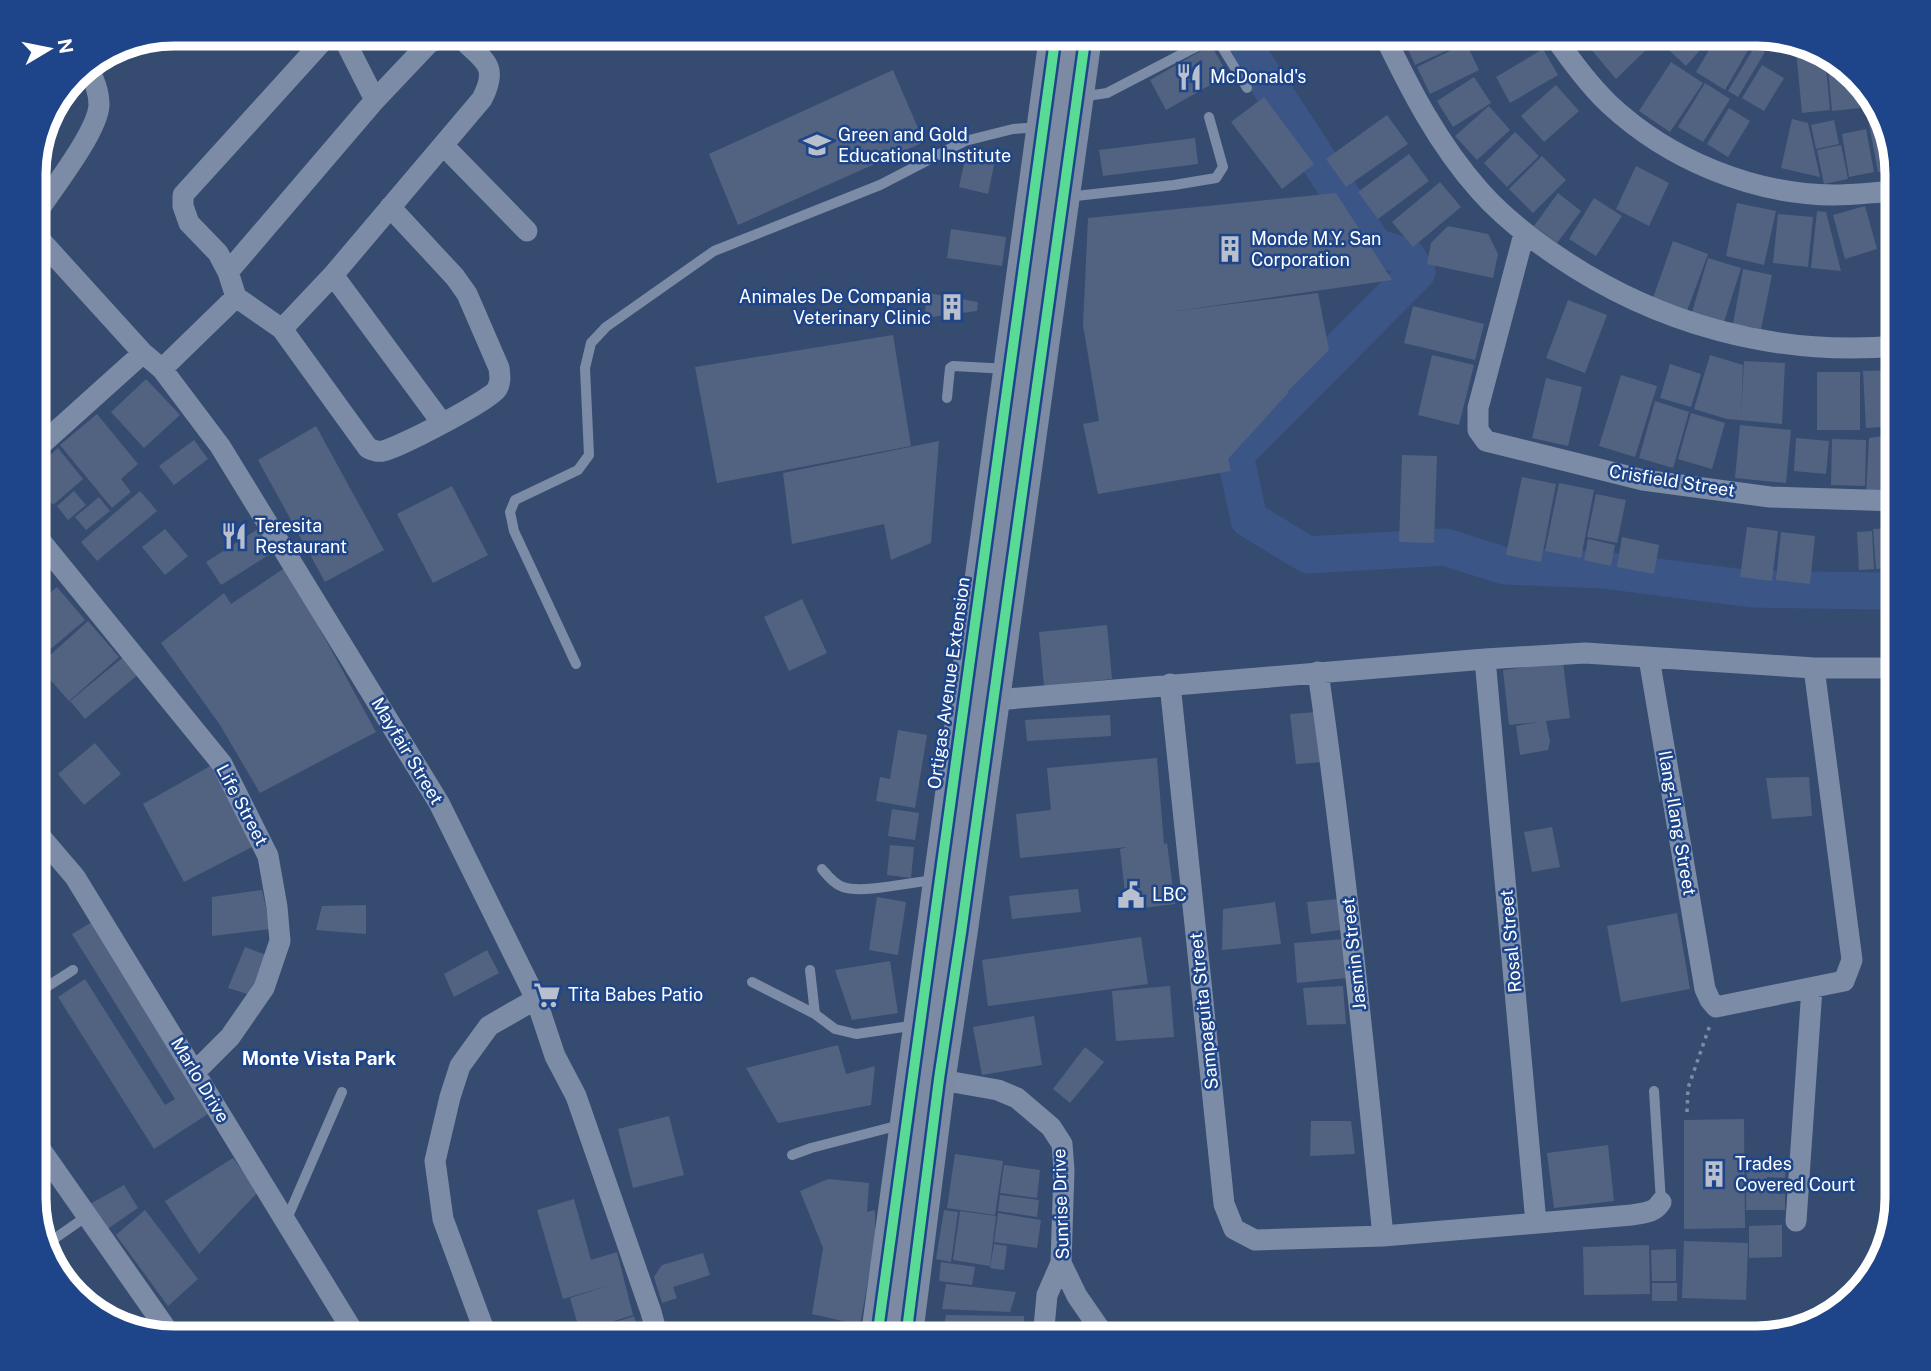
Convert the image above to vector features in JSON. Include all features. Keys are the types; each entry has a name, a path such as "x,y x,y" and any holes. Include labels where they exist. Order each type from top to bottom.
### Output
{"main road":[{"name":"Ortigas Avenue Extension","path":"879,1326 906,1124 926,1077 920,1024 940,879 979,702 1064,197 1057,128 1056,46"},
{"name":"Ortigas Avenue Extension","path":"907,1326 926,1077 961,933 1010,369 1057,128 1077,97 1084,46"}],"street":[{"path":"318,46 184,195 183,206 189,223 218,253 228,272 236,298 282,329 368,449 382,452 443,424 489,398 497,390 501,379 499,368 467,294 456,277 390,207"},
{"path":"348,46 375,100"},
{"path":"228,272 375,100 426,46"},
{"path":"282,329 333,275 482,99 491,81 488,65 472,46"},
{"path":"1390,46 1411,89 1449,153 1480,192 1524,234 1590,279 1685,321 1733,335 1822,348 1885,346"},
{"path":"1561,46 1575,67 1610,105 1664,146 1700,165 1745,182 1786,191 1833,195 1885,192"},
{"path":"46,199 93,127 99,108 98,89 92,75"},
{"path":"443,145 527,231"},
{"name":"Crisfield Street","path":"1524,234 1478,408 1478,430 1486,441 1643,480 1770,497 1885,501"},
{"name":"Mayfair Street","path":"46,246 143,353 162,369 219,446 439,803 536,999 555,1056 576,1096 655,1326"},
{"path":"333,275 443,424"},
{"path":"162,369 236,298"},
{"path":"46,440 143,353"},
{"name":"Life Street","path":"46,548 222,764 268,856 280,941 264,988 229,1037 195,1072"},
{"path":"979,702 1318,672 1585,653 1814,668 1879,668"},
{"name":"Ilang-Ilang Street","path":"1649,658 1711,998"},
{"name":"Rosal Street","path":"1485,659 1536,1223"},
{"path":"1711,998 1812,988 1844,981 1852,960 1814,668"},
{"name":"Jasmin Street","path":"1318,672 1339,812 1383,1236"},
{"name":"Sampaguita Street","path":"1170,684 1224,1204 1234,1229 1255,1240 1383,1236"},
{"name":"Marlo Drive","path":"46,843 75,877 350,1326"},
{"path":"1796,1221 1812,988"},
{"path":"483,1326 443,1219 435,1161 460,1066 489,1026 536,999"},
{"name":"Sunrise Drive","path":"926,1077 998,1090 1017,1098 1051,1127 1062,1144 1064,1170 1061,1263 1077,1296 1098,1326"},
{"path":"46,1157 163,1325"},
{"path":"1383,1236 1648,1213 1661,1202"},
{"path":"1045,1326 1047,1295 1061,1263"}],"lane":[{"path":"1077,97 1107,93 1199,46"},
{"path":"1221,46 1247,88"},
{"path":"1064,197 1174,186 1216,178 1223,167 1209,117"},
{"path":"576,664 513,531 510,512 515,500 578,470 589,455 585,368 591,343 606,327 714,251 880,185 965,141 1013,129 1057,128"},
{"path":"947,398 950,368 953,366 1010,369"},
{"path":"821,869 831,880 845,888 862,890 940,879"},
{"path":"46,987 73,970"},
{"path":"810,970 815,1014"},
{"path":"752,982 815,1014 835,1029 856,1034 920,1024"},
{"path":"1654,1091 1661,1202"},
{"path":"286,1221 342,1092"},
{"path":"792,1155 906,1124"},
{"path":"52,1240 87,1216"}],"path":[{"path":"1687,1112 1688,1088 1711,998"}],"building":[{"name":"McDonald's","path":"1209,46 1228,75 1166,110 1150,80"},
{"path":"1407,46 1456,46 1415,65"},
{"path":"1460,46 1467,46 1479,70 1430,94 1417,67"},
{"path":"1593,46 1650,46 1616,79 1590,48"},
{"path":"1665,46 1704,46 1686,66"},
{"path":"1711,46 1750,46 1725,90 1696,72"},
{"path":"1755,46 1765,52 1738,97 1728,91"},
{"path":"1543,49 1558,75 1510,103 1496,77"},
{"path":"1796,51 1826,66 1830,110 1802,113"},
{"path":"1671,62 1703,83 1670,132 1639,111"},
{"path":"1762,65 1784,78 1764,111 1742,98"},
{"path":"1828,67 1854,89 1859,95 1860,108 1832,111"},
{"path":"893,70 924,142 738,225 709,154"},
{"path":"1474,77 1491,103 1453,127 1437,101"},
{"path":"1705,83 1730,99 1703,142 1678,127"},
{"path":"1556,85 1579,111 1544,142 1521,116"},
{"path":"1264,97 1314,164 1282,189 1231,122"},
{"path":"1863,101 1871,114 1865,115"},
{"path":"1489,106 1510,130 1477,160 1455,136"},
{"path":"1729,108 1750,121 1728,157 1707,144"},
{"path":"1387,115 1408,144 1346,187 1326,159"},
{"path":"1792,119 1808,123 1820,177 1781,168"},
{"path":"1834,120 1839,144 1816,149 1811,125"},
{"path":"1875,123 1879,132 1885,171 1878,172 1869,124"},
{"path":"1866,129 1874,172 1849,177 1842,134"},
{"path":"1515,132 1539,156 1507,187 1484,163"},
{"path":"1195,138 1198,164 1103,176 1099,150"},
{"path":"1841,145 1848,179 1824,184 1817,150"},
{"path":"967,150 996,156 988,194 959,187"},
{"path":"1409,154 1429,181 1378,219 1358,192"},
{"path":"1542,156 1566,180 1533,213 1509,189"},
{"path":"1636,166 1669,183 1649,226 1616,209"},
{"path":"1440,182 1461,207 1413,247 1392,222"},
{"path":"1336,193 1392,280 1177,311 1318,293 1329,350 1287,392 1228,459 1231,471 1098,494 1083,424 1099,421 1083,325 1088,218"},
{"path":"1558,193 1581,211 1557,243 1534,226"},
{"path":"1594,198 1622,216 1596,256 1569,239"},
{"path":"1737,203 1776,211 1764,265 1726,256"},
{"path":"1865,206 1877,249 1845,259 1833,215"},
{"path":"1817,211 1826,212 1841,271 1811,268"},
{"path":"1778,214 1813,217 1808,267 1773,263"},
{"path":"1448,226 1488,234 1498,254 1493,278 1427,264 1431,243"},
{"path":"951,229 1006,237 1002,266 947,258"},
{"path":"1673,241 1708,254 1687,311 1653,298"},
{"path":"1708,258 1741,268 1724,322 1692,312"},
{"path":"1743,269 1772,275 1761,329 1733,324"},
{"name":"Animales De Compania Veterinary Clinic","path":"928,293 978,302 977,311 924,318"},
{"path":"1568,300 1607,315 1585,373 1546,358"},
{"path":"1413,306 1484,324 1475,360 1404,343"},
{"path":"893,335 911,446 717,483 695,367"},
{"path":"1432,355 1474,365 1459,425 1418,415"},
{"path":"1710,355 1743,365 1741,418 1744,361 1785,363 1782,424 1727,419 1694,409"},
{"path":"1670,364 1701,374 1691,407 1660,398"},
{"path":"1885,370 1885,427 1866,428 1863,371"},
{"path":"1817,372 1860,372 1860,430 1817,430"},
{"path":"1621,375 1657,386 1635,457 1599,446"},
{"path":"1546,378 1582,387 1568,446 1532,438"},
{"path":"146,379 180,415 144,448 111,412"},
{"path":"1655,401 1689,412 1673,468 1639,458"},
{"path":"1691,413 1725,423 1712,469 1678,459"},
{"path":"97,414 138,464 121,479 131,492 112,508 60,445"},
{"path":"1740,425 1791,430 1786,483 1735,478"},
{"path":"316,426 384,550 325,582 258,460"},
{"path":"1885,436 1885,494 1866,495 1869,438"},
{"path":"1796,438 1829,441 1826,474 1794,471"},
{"path":"1832,439 1866,440 1865,486 1831,485"},
{"path":"194,440 208,459 174,485 159,466"},
{"path":"939,441 931,543 891,560 884,524 792,544 783,473"},
{"path":"58,448 83,479 53,505 46,496 46,458"},
{"path":"1402,455 1437,456 1434,543 1399,542"},
{"path":"1522,477 1556,484 1541,562 1506,555"},
{"path":"1559,483 1594,490 1581,558 1545,551"},
{"path":"452,486 488,555 433,583 397,514"},
{"path":"74,491 86,505 68,520 57,506"},
{"path":"140,491 157,511 97,561 81,542"},
{"path":"1596,494 1626,500 1617,543 1587,537"},
{"path":"99,497 110,511 86,530 75,517"},
{"path":"261,527 275,551 221,585 206,562"},
{"path":"1747,527 1778,531 1772,581 1740,577"},
{"path":"1885,528 1885,569 1876,569 1873,529"},
{"path":"165,529 188,556 165,575 142,547"},
{"path":"1872,531 1874,569 1859,570 1857,532"},
{"path":"1781,532 1815,536 1810,584 1776,580"},
{"path":"1622,537 1659,545 1654,574 1617,567"},
{"path":"1588,539 1615,545 1611,566 1584,560"},
{"path":"286,567 376,732 260,793 220,725 161,643 224,593 231,604"},
{"path":"57,587 85,620 46,653 46,596"},
{"path":"802,599 827,653 789,671 764,617"},
{"path":"88,621 119,657 69,701 46,675 46,659"},
{"path":"1107,625 1112,679 1044,686 1039,632"},
{"path":"127,654 141,672 85,719 70,701"},
{"path":"1563,662 1570,718 1546,721 1550,741 1548,750 1520,755 1516,726 1539,722 1509,725 1503,670"},
{"path":"1317,712 1324,762 1296,764 1290,714"},
{"path":"1110,715 1111,736 1027,741 1025,720"},
{"path":"898,730 927,735 915,808 876,801 880,777 890,779"},
{"path":"95,743 121,774 84,805 58,774"},
{"path":"1157,758 1164,844 1167,843 1175,904 1127,910 1120,849 1127,847 1020,858 1016,814 1051,810 1047,768"},
{"path":"212,765 256,845 184,882 143,804"},
{"path":"1809,777 1812,816 1772,819 1766,778"},
{"path":"892,809 919,813 915,840 888,836"},
{"path":"1552,827 1560,867 1532,872 1524,832"},
{"path":"890,845 914,847 911,878 887,875"},
{"path":"1078,889 1081,912 1012,919 1009,896"},
{"path":"262,890 271,929 212,936 212,897"},
{"path":"877,897 906,902 898,955 869,950"},
{"path":"1337,899 1340,930 1311,934 1307,902"},
{"path":"1275,902 1281,944 1222,950 1223,909"},
{"path":"366,905 366,934 316,930 322,906"},
{"path":"1677,913 1690,989 1621,1002 1607,926"},
{"path":"92,922 211,1112 154,1149 58,997 85,979 165,1105 175,1099 72,934"},
{"path":"1141,937 1148,984 988,1006 982,960"},
{"path":"1343,939 1346,978 1297,983 1294,943"},
{"path":"245,947 269,956 254,996 228,988"},
{"path":"487,950 499,973 454,997 444,974"},
{"path":"890,961 898,1013 852,1020 835,970"},
{"path":"1170,986 1174,1037 1116,1041 1112,991"},
{"path":"1343,986 1346,1024 1307,1025 1303,988"},
{"path":"1034,1016 1042,1065 982,1075 973,1027"},
{"path":"838,1045 846,1074 875,1066 871,1105 778,1123 746,1068"},
{"path":"1085,1047 1104,1062 1070,1103 1053,1089"},
{"path":"669,1116 684,1175 633,1188 618,1129"},
{"name":"Trades Covered Court","path":"1744,1119 1745,1228 1684,1229 1684,1120"},
{"path":"1311,1121 1351,1121 1355,1154 1310,1156"},
{"path":"1608,1145 1614,1201 1554,1208 1547,1153"},
{"path":"955,1154 1003,1161 995,1215 947,1208"},
{"path":"233,1158 258,1192 199,1254 165,1201"},
{"path":"1747,1159 1786,1160 1785,1178 1767,1177 1767,1193 1785,1194 1785,1210 1746,1210"},
{"path":"1004,1165 1040,1170 1037,1198 1000,1193"},
{"path":"828,1179 869,1183 867,1212 875,1210 875,1242 860,1325 812,1314 823,1248 800,1191"},
{"path":"124,1185 138,1208 106,1230 90,1204"},
{"path":"1000,1195 1039,1200 1037,1217 998,1211"},
{"path":"574,1199 591,1260 617,1252 633,1315 599,1326 578,1326 570,1298 610,1285 563,1299 537,1210"},
{"path":"145,1210 198,1279 168,1306 116,1235"},
{"path":"944,1210 958,1212 951,1262 936,1259"},
{"path":"960,1211 996,1216 990,1266 953,1260"},
{"path":"998,1213 1041,1220 1037,1248 994,1242"},
{"path":"1782,1225 1782,1257 1749,1258 1749,1226"},
{"path":"1684,1241 1748,1243 1746,1300 1682,1298"},
{"path":"994,1244 1007,1246 1004,1270 990,1268"},
{"path":"1649,1245 1650,1294 1584,1295 1583,1247"},
{"path":"1676,1249 1676,1281 1652,1281 1651,1250"},
{"path":"703,1253 710,1275 673,1287 677,1298 662,1303 654,1277 662,1265"},
{"path":"941,1262 975,1267 972,1285 939,1281"},
{"path":"1652,1283 1677,1283 1677,1301 1652,1301"},
{"path":"946,1284 1016,1292 1010,1312 942,1309"},
{"path":"946,1315 1024,1316 1024,1326 944,1326"},
{"path":"634,1316 637,1326 603,1326"},
{"path":"1442,1323 1442,1326 1418,1326"}],"waterway":[{"path":"1242,46 1375,247 1407,257 1417,272 1235,455 1249,519 1308,555 1445,547 1505,566 1602,570 1753,589 1885,590"}],"cycle path":[{"path":"879,1326 1054,46"},
{"path":"908,1326 939,1079 1084,46"}],"place":[{"name":"McDonald's","path":"1189,77"},
{"name":"Green and Gold Educational Institute","path":"817,145"},
{"name":"Monde M.Y. San Corporation","path":"1230,249"},
{"name":"Animales De Compania Veterinary Clinic","path":"952,307"},
{"name":"Teresita Restaurant","path":"234,536"},
{"name":"LBC","path":"1131,895"},
{"name":"Tita Babes Patio","path":"547,995"},
{"name":"Trades Covered Court","path":"1714,1174"}],"district":[{"name":"Monte Vista Park","path":"319,1058"}]}
